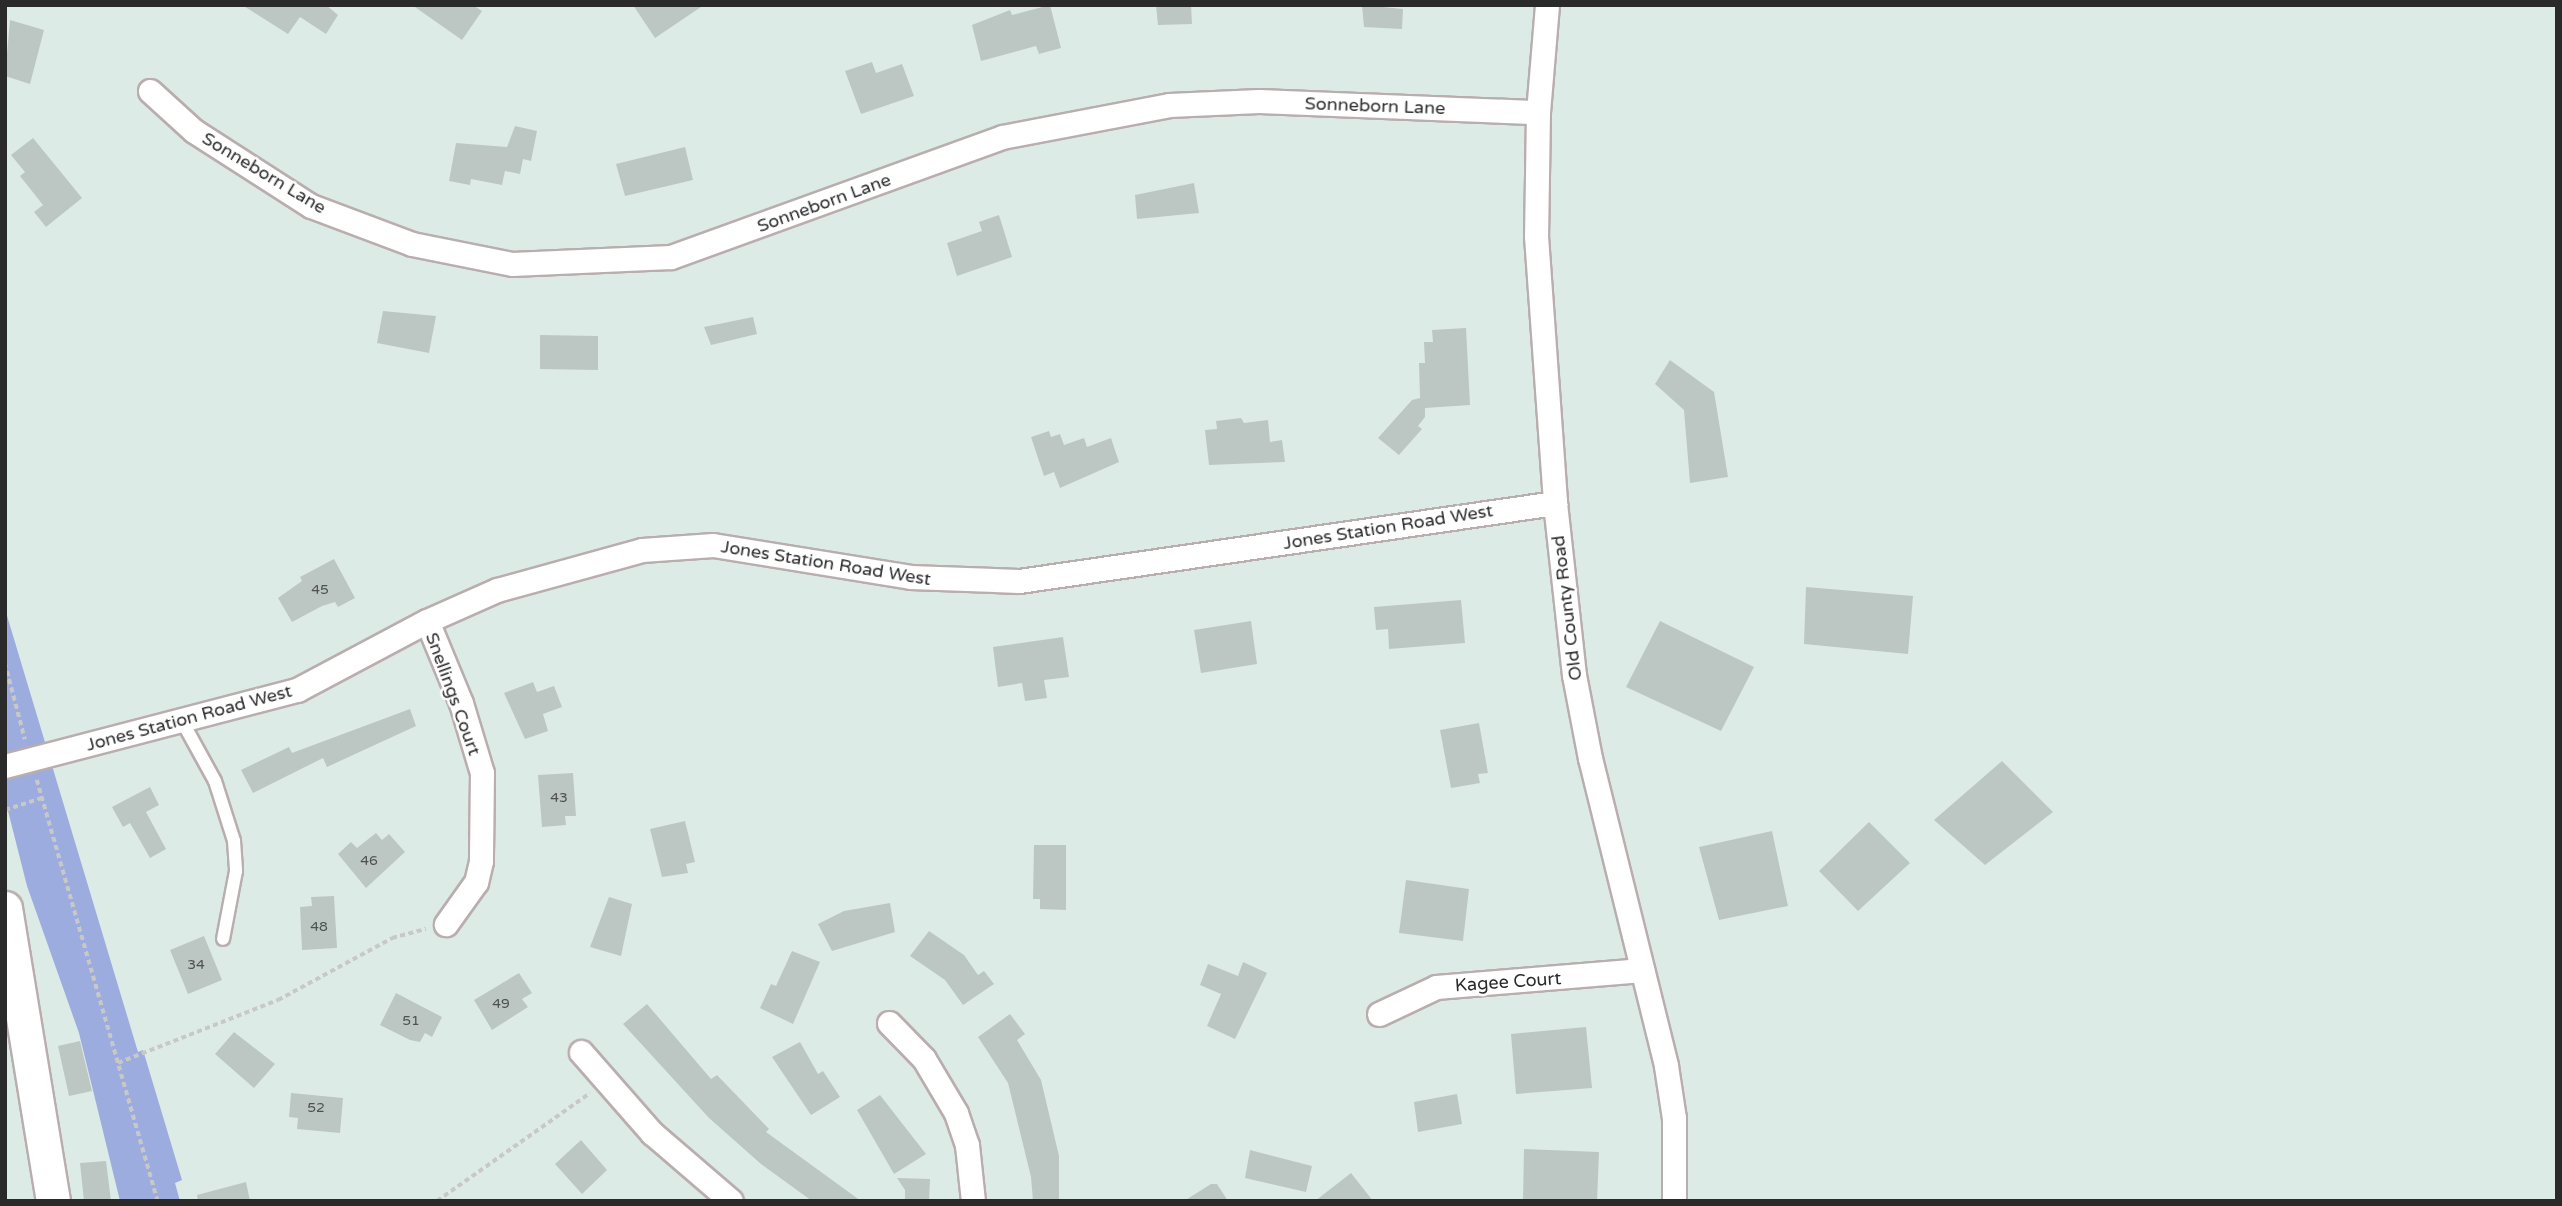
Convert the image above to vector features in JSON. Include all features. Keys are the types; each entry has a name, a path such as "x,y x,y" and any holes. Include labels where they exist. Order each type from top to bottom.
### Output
{"street":[{"name":"Old County Road","path":"1547,5 1538,112 1536,236 1555,503 1574,675 1590,758 1642,970 1674,1118 1674,1201"},
{"name":"Sonneborn Lane","path":"150,90 194,131 311,206 412,244 512,264 671,257 1002,137 1169,105 1259,102 1538,112"},
{"name":"Jones Station Road West","path":"5,766 297,690 427,621 497,590 569,567 673,547 752,548 950,582 1019,581 1555,503"},
{"name":"Snellings Court","path":"427,621 461,703 482,773 481,862 476,882 446,925"},
{"path":"5,908 53,1201"},
{"name":"Kagee Court","path":"1379,1014 1436,987 1642,970"},
{"path":"889,1023 932,1070 956,1113 967,1145 973,1201"},
{"path":"581,1052 652,1133 731,1201"}],"lane":[{"path":"182,721 215,781 234,841 236,872 223,940"}],"path":[{"path":"5,663 158,1201"},
{"path":"5,810 42,798"},
{"path":"118,1063 278,1000 392,937 446,925"},
{"path":"437,1201 607,1082"}],"shaded area":[{"path":"5,609 138,1052 143,1050 182,1180 175,1183 180,1201 120,1201 79,1033 27,886 5,799"}],"building":[{"path":"242,5 326,5 338,15 326,34 300,17 288,34"},
{"path":"412,5 473,5 482,11 462,40"},
{"path":"633,5 704,5 655,38"},
{"path":"1050,5 1061,48 1039,54 1036,46 981,61 972,25 1010,10 1012,15"},
{"path":"1156,5 1191,5 1192,24 1158,25"},
{"path":"1362,5 1403,9 1402,29 1364,27"},
{"path":"10,20 44,30 30,84 5,76"},
{"path":"872,62 876,73 902,64 914,96 861,114 845,71"},
{"path":"515,126 537,131 531,161 523,159 520,174 505,171 502,185 471,179 470,185 449,181 456,143 507,147"},
{"path":"33,138 82,198 46,227 34,212 43,205 20,176 25,172 11,155"},
{"path":"685,147 693,180 625,196 616,164"},
{"path":"1194,183 1199,213 1137,219 1135,195"},
{"path":"999,215 1012,257 957,276 947,243 982,231 979,222"},
{"path":"383,311 436,316 429,353 377,343"},
{"path":"753,317 757,334 711,345 704,327"},
{"path":"1466,328 1470,405 1425,408 1425,417 1418,426 1422,429 1399,455 1378,438 1412,400 1420,398 1419,363 1425,363 1424,342 1433,342 1432,330"},
{"path":"540,335 598,336 598,370 540,369"},
{"path":"1670,360 1714,392 1728,477 1690,483 1684,410 1655,384"},
{"path":"1241,418 1244,423 1268,420 1270,442 1282,440 1285,462 1209,465 1205,430 1217,429 1216,421"},
{"path":"1049,431 1051,437 1060,434 1064,445 1084,438 1087,447 1111,438 1119,462 1060,488 1054,472 1044,476 1031,437"},
{"path":"334,559 355,598 338,607 335,602 322,606 292,622 278,598 302,581 300,577"},
{"path":"1806,587 1913,596 1908,654 1804,644"},
{"path":"1461,600 1465,643 1389,649 1388,629 1376,630 1374,607"},
{"path":"1251,621 1257,664 1201,673 1194,630"},
{"path":"1660,621 1754,667 1721,731 1626,687"},
{"path":"1063,637 1069,677 1044,680 1047,698 1025,701 1022,683 998,687 993,647"},
{"path":"533,682 537,692 554,686 562,707 543,714 548,731 525,739 504,693"},
{"path":"410,709 416,726 327,767 323,758 253,793 241,770 289,747 292,753"},
{"path":"1479,723 1488,773 1478,774 1480,783 1451,788 1440,730"},
{"path":"2002,761 2053,812 1985,865 1934,820"},
{"path":"573,773 576,816 565,816 566,825 542,827 538,775"},
{"path":"150,787 159,805 146,812 166,849 150,858 130,823 123,827 112,807"},
{"path":"685,821 695,862 686,864 688,873 662,877 650,829"},
{"path":"1869,822 1910,863 1858,911 1819,871"},
{"path":"1772,831 1788,906 1719,920 1699,847"},
{"path":"376,833 382,840 389,834 405,852 366,888 338,854 351,842 357,848"},
{"path":"1034,845 1066,845 1066,910 1040,909 1040,899 1033,899"},
{"path":"1406,880 1469,889 1463,941 1399,933"},
{"path":"334,896 337,948 302,950 300,907 312,906 311,897"},
{"path":"609,897 632,904 621,956 590,947"},
{"path":"890,903 895,932 832,951 818,924 844,911"},
{"path":"929,931 964,955 978,975 984,971 994,984 963,1005 945,980 910,956"},
{"path":"204,936 222,980 188,994 170,950"},
{"path":"792,951 820,962 793,1024 760,1008 771,984 776,986"},
{"path":"1243,962 1267,973 1235,1039 1207,1026 1221,994 1200,985 1208,964 1238,976"},
{"path":"519,973 532,993 522,999 528,1007 492,1030 474,1000"},
{"path":"396,993 442,1017 432,1037 425,1033 420,1042 410,1040 380,1025"},
{"path":"647,1004 711,1079 717,1075 769,1129 766,1132 861,1201 812,1201 761,1164 709,1118 623,1024"},
{"path":"1010,1014 1025,1034 1017,1040 1041,1080 1059,1156 1059,1201 1033,1201 1031,1177 1008,1083 978,1037"},
{"path":"1586,1027 1592,1088 1516,1094 1511,1034"},
{"path":"234,1032 275,1064 254,1088 215,1054"},
{"path":"80,1041 92,1091 69,1096 58,1046"},
{"path":"800,1042 818,1074 823,1071 840,1097 811,1115 772,1057"},
{"path":"291,1093 343,1098 340,1133 297,1129 298,1118 289,1117"},
{"path":"1457,1094 1462,1124 1418,1132 1414,1102"},
{"path":"880,1095 926,1154 894,1174 857,1110"},
{"path":"581,1140 607,1170 582,1194 555,1164"},
{"path":"1524,1149 1599,1152 1597,1201 1523,1201"},
{"path":"1250,1150 1312,1166 1306,1192 1245,1178"},
{"path":"106,1161 111,1201 84,1201 80,1163"},
{"path":"1351,1173 1373,1201 1315,1201"},
{"path":"897,1178 930,1179 929,1201 905,1201 905,1190"},
{"path":"246,1182 250,1201 198,1201 197,1195"},
{"path":"1211,1184 1217,1184 1228,1201 1184,1201"}]}
